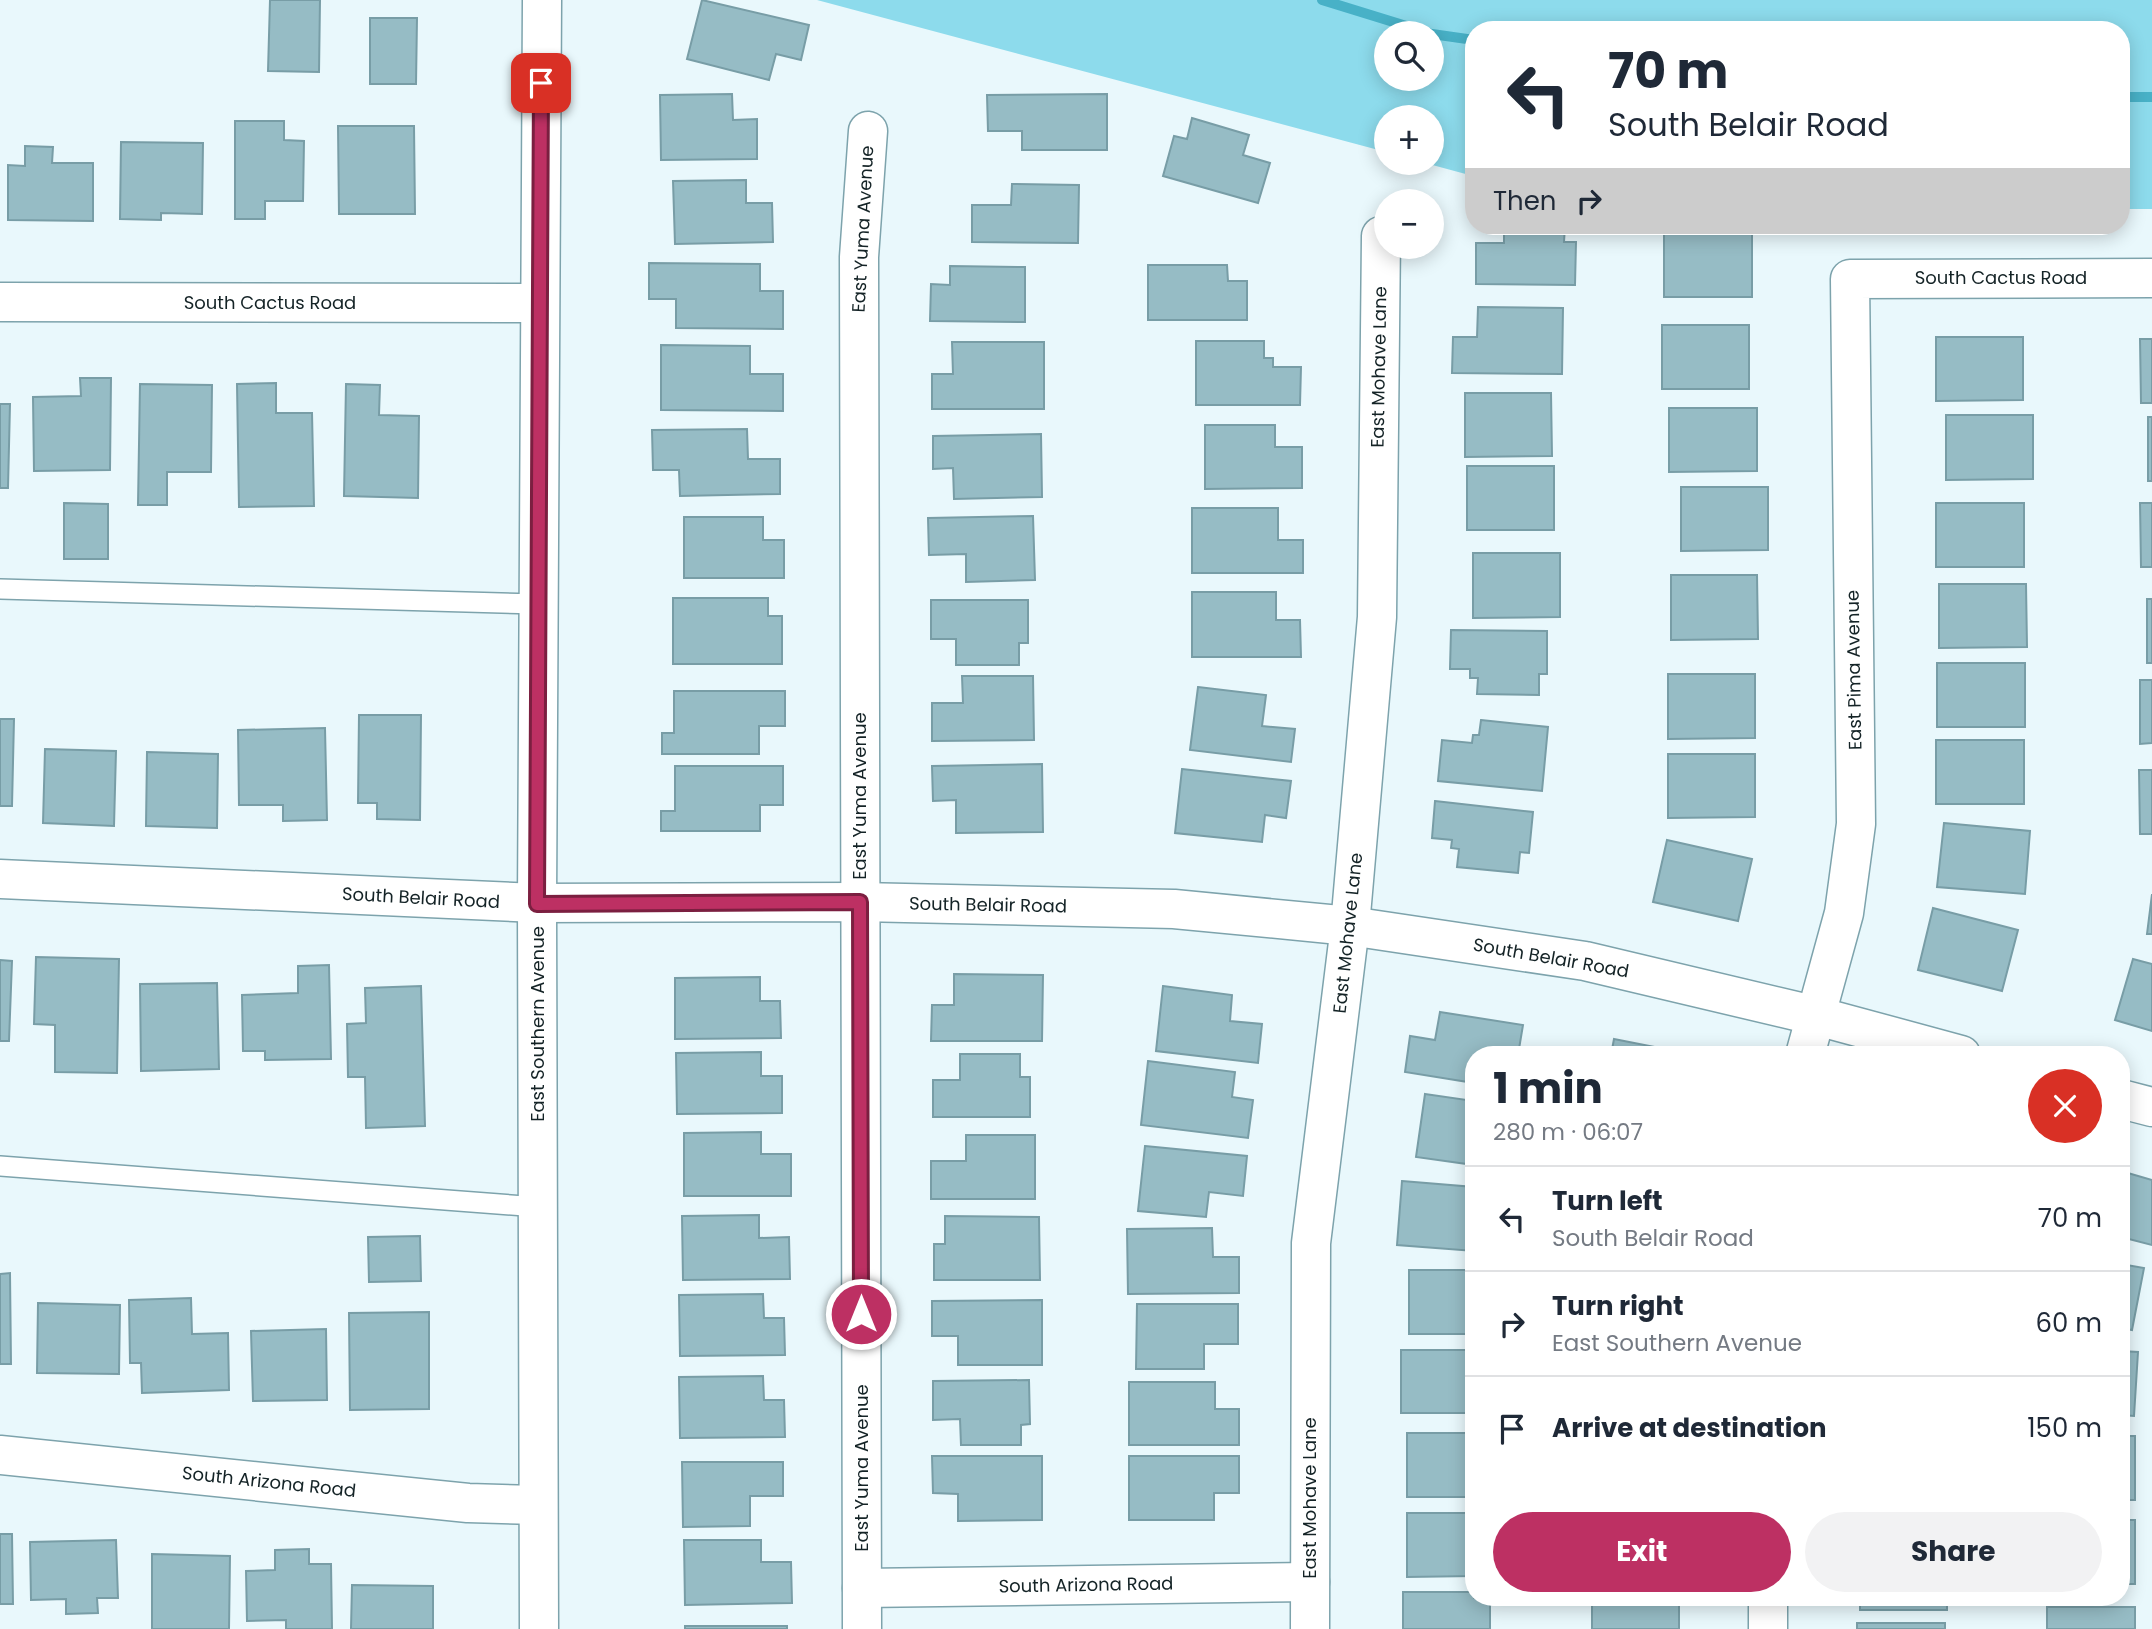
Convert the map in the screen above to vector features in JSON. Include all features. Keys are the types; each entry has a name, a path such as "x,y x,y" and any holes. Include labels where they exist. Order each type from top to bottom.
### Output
{"street":[{"name":"East Southern Avenue","path":"539,1629 537,904 542,0"},
{"name":"East Yuma Avenue","path":"862,1629 859,257 868,131"},
{"name":"East Mohave Lane","path":"1310,1629 1311,1243 1350,926 1377,617 1381,259"},
{"name":"South Cactus Road","path":"1850,279 2152,278"},
{"name":"East Pima Avenue","path":"1808,1046 1844,913 1856,824 1850,279"},
{"name":"South Cactus Road","path":"0,302 539,303"},
{"name":"South Belair Road","path":"0,879 537,904 860,902 1174,909 1350,926 1585,961 1817,1016 1928,1046"},
{"path":"2130,1101 2152,1107"},
{"name":"South Arizona Road","path":"0,1455 468,1503 538,1505"},
{"name":"South Arizona Road","path":"862,1588 1310,1583"},
{"path":"1768,1606 1768,1629"}],"lane":[{"path":"0,589 538,604"},
{"path":"0,1166 538,1207"}],"shaded area":[{"path":"817,0 2152,0 2152,209 2130,209 2130,21 1465,21 1465,174 1444,168 1444,105 1374,105 1374,149"}],"building":[{"path":"270,0 320,0 319,72 268,71"},
{"path":"702,0 809,25 801,60 776,54 769,80 687,59"},
{"path":"370,18 417,18 416,84 370,84"},
{"path":"732,94 733,120 757,119 757,159 661,160 660,95"},
{"path":"1107,94 1107,150 1022,150 1022,131 988,131 987,95"},
{"path":"1192,118 1249,135 1243,155 1270,163 1258,203 1163,176 1174,136 1187,139"},
{"path":"235,121 284,121 284,140 304,141 303,201 265,201 265,219 235,219"},
{"path":"338,126 414,126 415,214 339,214"},
{"path":"121,142 203,143 202,214 161,213 161,220 120,219"},
{"path":"25,146 53,147 52,163 93,163 93,221 8,220 8,165 25,166"},
{"path":"746,180 746,203 772,203 773,242 675,244 673,181"},
{"path":"1012,184 1079,185 1078,243 972,242 972,205 1011,205"},
{"path":"1504,235 1564,235 1564,242 1576,242 1575,285 1476,284 1476,243 1504,243"},
{"path":"1664,235 1752,235 1752,297 1664,297"},
{"path":"649,263 760,264 760,291 783,291 783,329 676,328 676,299 649,299"},
{"path":"1148,265 1227,265 1228,281 1247,281 1247,320 1148,320"},
{"path":"950,266 1025,267 1025,322 930,321 931,284 950,285"},
{"path":"1478,307 1563,308 1562,374 1452,373 1453,337 1477,337"},
{"path":"1662,325 1749,325 1749,389 1662,389"},
{"path":"1936,337 2023,337 2023,400 1936,401"},
{"path":"2140,339 2152,339 2152,403 2141,403"},
{"path":"1196,341 1264,341 1264,358 1273,358 1273,367 1301,367 1300,405 1196,405"},
{"path":"952,342 1044,342 1044,409 932,409 932,374 953,374"},
{"path":"661,345 750,346 750,374 783,374 783,411 661,410"},
{"path":"80,378 111,378 110,470 34,471 33,397 81,396"},
{"path":"276,383 276,413 312,413 314,506 239,507 237,384"},
{"path":"140,384 212,385 211,472 167,472 167,505 138,505"},
{"path":"346,384 380,385 379,415 419,416 418,498 344,496"},
{"path":"1465,393 1551,393 1552,456 1465,457"},
{"path":"0,404 10,404 8,488 0,488"},
{"path":"1669,408 1757,408 1757,471 1669,472"},
{"path":"1946,415 2033,415 2033,479 1946,480"},
{"path":"2148,417 2152,417 2152,481 2148,481"},
{"path":"1205,425 1275,425 1275,447 1302,447 1302,488 1205,489"},
{"path":"747,429 748,459 780,459 780,494 680,496 679,470 653,470 652,430"},
{"path":"1041,434 1042,497 954,499 953,468 933,469 933,436"},
{"path":"1467,466 1554,466 1554,530 1467,530"},
{"path":"1681,487 1768,487 1768,550 1681,551"},
{"path":"64,503 108,504 108,559 64,559"},
{"path":"1936,503 2024,503 2024,567 1936,567"},
{"path":"2140,503 2152,503 2152,567 2141,567"},
{"path":"1192,508 1278,508 1278,540 1303,540 1303,573 1192,573"},
{"path":"1033,516 1035,580 966,582 966,554 929,555 928,518"},
{"path":"684,517 763,517 763,540 784,540 784,578 684,578"},
{"path":"1473,553 1560,553 1560,617 1473,618"},
{"path":"1671,575 1757,575 1758,639 1671,640"},
{"path":"1939,584 2026,584 2027,647 1939,648"},
{"path":"1192,592 1276,592 1276,620 1300,620 1301,657 1192,657"},
{"path":"673,598 768,598 768,616 782,616 782,664 673,664"},
{"path":"2147,599 2152,599 2152,663 2147,663"},
{"path":"931,600 1028,600 1028,643 1019,643 1019,665 956,665 956,639 931,639"},
{"path":"1451,630 1547,631 1547,674 1539,674 1539,695 1477,694 1478,678 1470,678 1470,669 1450,669"},
{"path":"1937,663 2025,663 2025,727 1937,727"},
{"path":"1668,674 1755,674 1755,738 1668,739"},
{"path":"962,676 1033,676 1034,740 932,741 932,703 963,703"},
{"path":"2140,680 2152,680 2152,743 2140,744"},
{"path":"1198,687 1266,695 1262,726 1295,729 1291,762 1190,750"},
{"path":"674,691 785,691 785,726 759,726 759,754 662,754 662,733 674,733"},
{"path":"359,715 421,715 420,820 377,819 377,803 358,803"},
{"path":"0,719 14,719 12,806 0,806"},
{"path":"1481,720 1548,727 1542,791 1438,781 1442,740 1472,743 1473,735 1479,735"},
{"path":"325,728 327,820 283,821 283,805 239,805 238,730"},
{"path":"1936,740 2024,740 2024,804 1936,804"},
{"path":"45,749 116,751 114,826 43,823"},
{"path":"147,752 218,754 217,828 146,826"},
{"path":"1668,754 1755,754 1755,817 1668,818"},
{"path":"1042,764 1043,832 956,833 956,800 933,801 932,766"},
{"path":"675,766 783,766 783,805 760,805 760,831 661,831 661,811 675,811"},
{"path":"1182,769 1291,781 1286,818 1265,815 1262,842 1175,833"},
{"path":"2139,770 2152,770 2152,834 2140,834"},
{"path":"1435,801 1533,812 1529,853 1520,852 1518,873 1457,867 1459,849 1451,848 1452,840 1432,838"},
{"path":"1944,823 2030,831 2025,894 1937,887"},
{"path":"1667,840 1752,859 1738,921 1653,902"},
{"path":"2152,894 2152,934 2147,934"},
{"path":"1933,908 2018,930 2002,991 1918,970"},
{"path":"36,957 119,959 117,1073 55,1072 55,1025 34,1024"},
{"path":"2133,959 2152,964 2152,1031 2115,1020"},
{"path":"0,960 12,961 9,1041 0,1041"},
{"path":"329,965 331,1059 265,1060 265,1051 243,1051 242,995 298,993 298,966"},
{"path":"954,974 1043,975 1042,1041 931,1041 932,1005 954,1005"},
{"path":"760,977 760,1001 780,1001 781,1038 675,1039 675,978"},
{"path":"217,983 219,1069 141,1071 140,984"},
{"path":"421,986 425,1126 366,1128 365,1077 348,1077 347,1024 366,1023 365,988"},
{"path":"1163,986 1232,995 1230,1021 1262,1024 1258,1063 1156,1051"},
{"path":"1440,1012 1523,1025 1520,1046 1465,1046 1465,1082 1405,1072 1410,1036 1435,1040"},
{"path":"1614,1039 1649,1046 1613,1046"},
{"path":"761,1052 761,1076 782,1076 782,1113 677,1114 676,1053"},
{"path":"960,1054 1020,1054 1020,1077 1030,1077 1030,1117 933,1117 933,1080 960,1080"},
{"path":"1148,1061 1235,1072 1232,1097 1253,1100 1248,1138 1141,1125"},
{"path":"1425,1094 1465,1100 1465,1164 1416,1157"},
{"path":"761,1132 761,1154 791,1154 791,1196 684,1196 684,1133"},
{"path":"966,1135 1035,1135 1035,1199 931,1199 931,1161 966,1161"},
{"path":"1145,1146 1247,1156 1243,1196 1209,1192 1206,1217 1138,1211"},
{"path":"2130,1174 2152,1180 2152,1245 2130,1239"},
{"path":"1402,1181 1465,1186 1465,1250 1397,1245"},
{"path":"759,1215 759,1238 789,1237 790,1279 683,1280 682,1216"},
{"path":"945,1216 1039,1217 1040,1280 934,1280 934,1244 945,1244"},
{"path":"1212,1228 1213,1257 1239,1257 1239,1293 1128,1294 1127,1229"},
{"path":"420,1236 421,1281 369,1282 368,1237"},
{"path":"2130,1266 2144,1268 2130,1330"},
{"path":"1409,1270 1465,1270 1465,1334 1409,1334"},
{"path":"10,1273 11,1364 0,1364 0,1274"},
{"path":"763,1294 764,1318 784,1318 785,1355 680,1356 679,1295"},
{"path":"191,1298 192,1334 228,1333 229,1390 142,1393 141,1363 130,1363 129,1300"},
{"path":"1042,1300 1042,1365 958,1365 958,1336 932,1336 932,1301"},
{"path":"38,1303 120,1305 119,1374 37,1373"},
{"path":"1137,1304 1238,1304 1238,1344 1204,1344 1204,1369 1136,1369"},
{"path":"429,1312 429,1409 350,1410 349,1313"},
{"path":"326,1329 327,1400 253,1401 251,1331"},
{"path":"1401,1350 1465,1350 1465,1413 1401,1413"},
{"path":"2130,1352 2138,1352 2134,1416 2130,1416"},
{"path":"763,1376 764,1400 784,1400 785,1437 680,1438 679,1377"},
{"path":"1029,1380 1030,1424 1021,1425 1021,1445 961,1445 960,1419 933,1420 933,1381"},
{"path":"1129,1382 1215,1382 1215,1409 1239,1409 1239,1445 1129,1445"},
{"path":"1407,1433 1465,1433 1465,1497 1407,1497"},
{"path":"2130,1436 2135,1436 2135,1500 2130,1500"},
{"path":"932,1456 1042,1456 1042,1520 958,1521 958,1494 933,1493"},
{"path":"1129,1456 1239,1456 1239,1493 1214,1493 1214,1520 1129,1520"},
{"path":"682,1462 783,1462 783,1496 750,1496 750,1526 683,1527"},
{"path":"1407,1513 1465,1513 1465,1576 1407,1577"},
{"path":"2130,1520 2135,1520 2135,1584 2130,1584"},
{"path":"0,1534 12,1534 13,1604 0,1604"},
{"path":"116,1540 118,1598 97,1598 98,1613 66,1614 66,1599 31,1600 30,1542"},
{"path":"684,1540 761,1540 761,1562 791,1562 792,1603 685,1605"},
{"path":"309,1549 309,1564 331,1564 332,1629 286,1629 286,1620 247,1621 246,1571 275,1570 275,1550"},
{"path":"152,1554 230,1556 229,1629 152,1629"},
{"path":"352,1585 433,1586 433,1629 351,1629"},
{"path":"1403,1592 1465,1592 1465,1606 1490,1606 1490,1629 1403,1629"},
{"path":"1592,1606 1679,1606 1679,1629 1592,1629"},
{"path":"1860,1606 1947,1606 1947,1610 1860,1610"},
{"path":"2047,1607 2135,1607 2135,1629 2047,1629"},
{"path":"1857,1623 1945,1623 1945,1629 1857,1629"},
{"path":"685,1626 787,1626 787,1629 685,1629"}],"waterway":[{"path":"1322,0 1390,21"},
{"path":"1444,36 1465,39"},
{"path":"2130,97 2152,97"}],"route":[{"path":"541,83 537,904 860,902 861,1314"}]}
